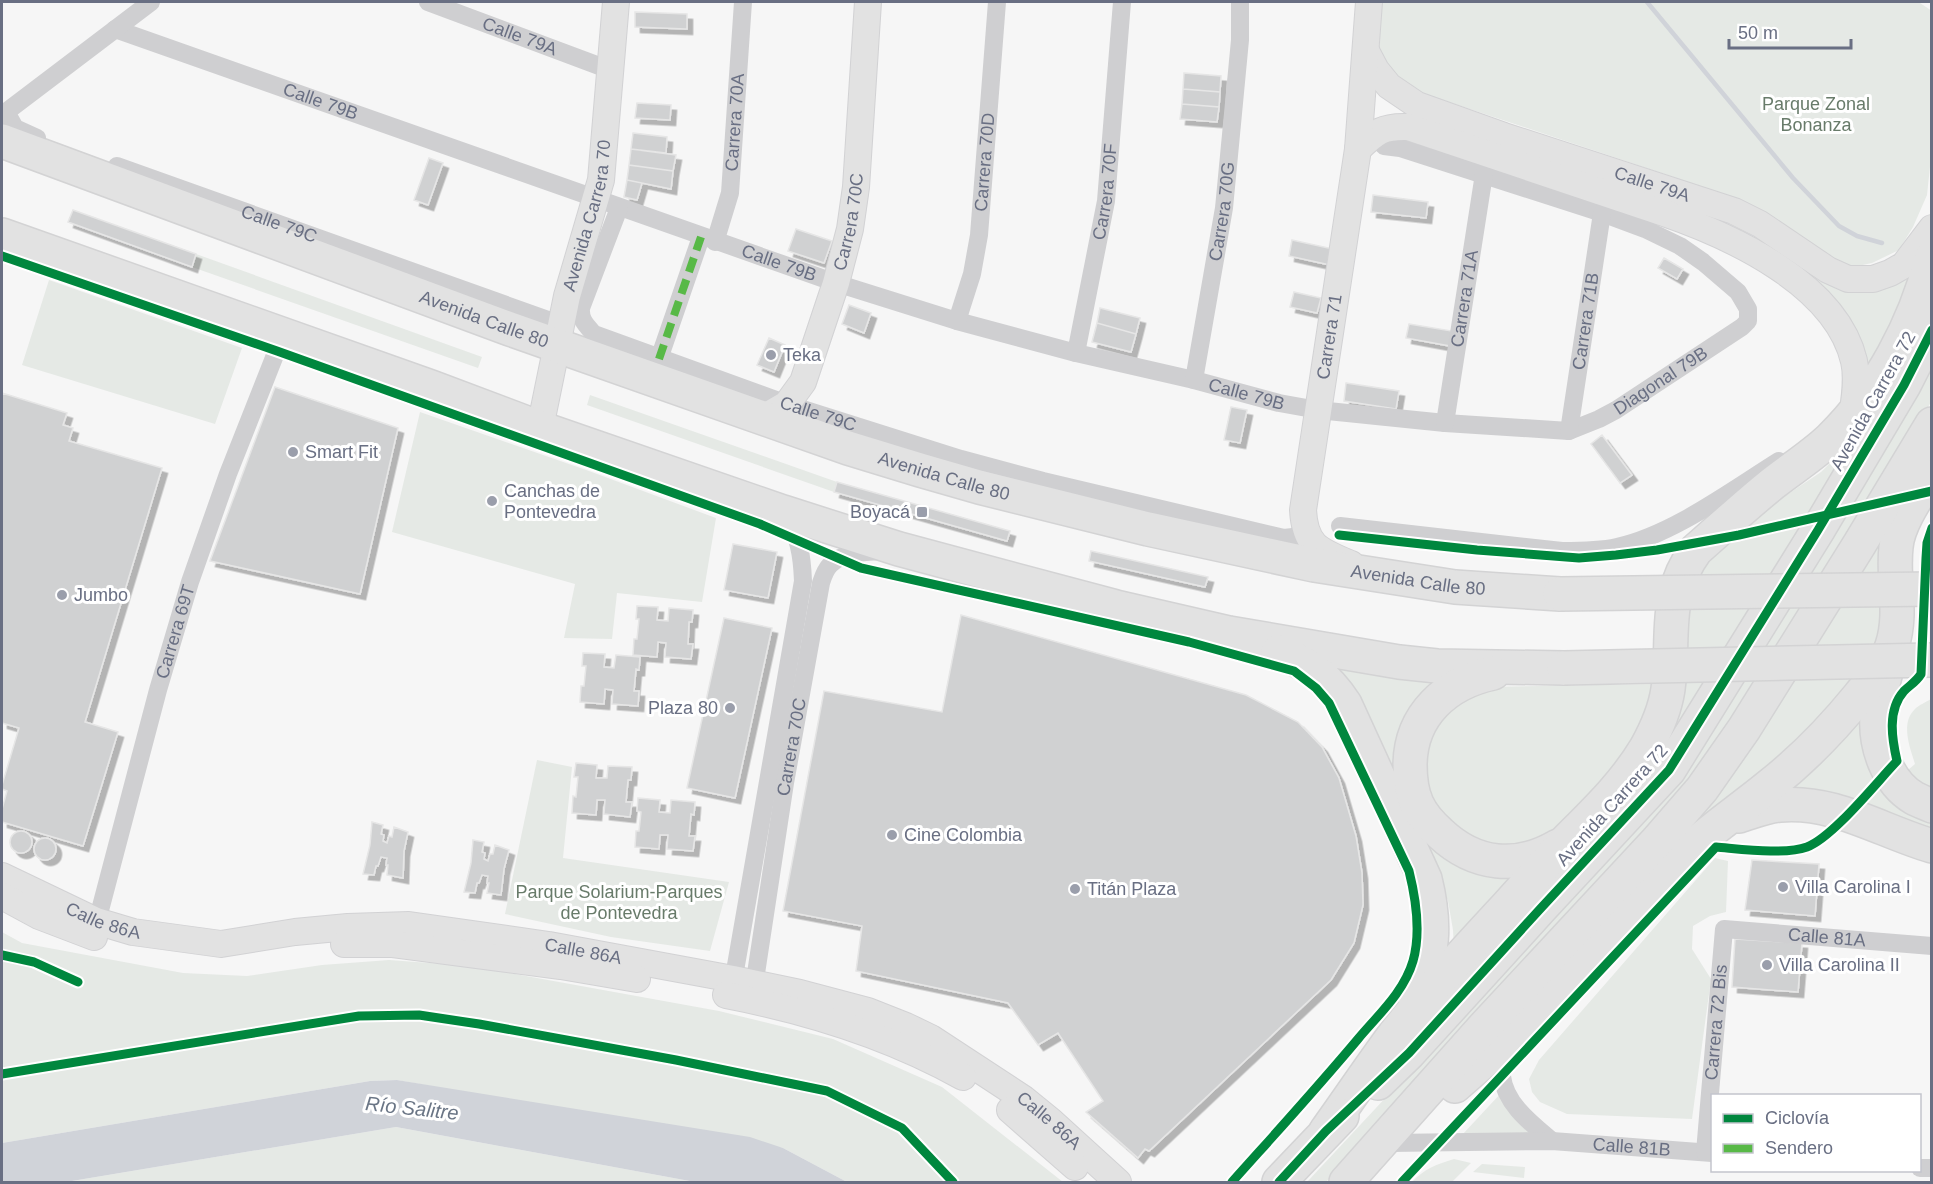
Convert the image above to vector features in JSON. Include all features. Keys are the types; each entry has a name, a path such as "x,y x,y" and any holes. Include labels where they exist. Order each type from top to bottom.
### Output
{"highway":[{"name":"Avenida Calle 80","path":"3,123 568,331 775,411 848,448 980,487 1148,529 1314,565 1382,577 1455,586 1560,594 1932,589"},
{"path":"2,235 540,428 783,512 898,549 1116,607 1229,633 1399,662 1437,666 1564,668 1932,660"},
{"name":"Avenida Carrera 72","path":"1326,1131 1394,1036 1446,972 1616,790 1634,767 1655,732 1668,692 1672,605 1688,560 1696,550 1773,483 1813,453 1852,416 1874,386 1908,326 1926,281 1932,257"},
{"name":"Avenida Carrera 72","path":"1279,1182 1326,1131 1409,1053 1669,770 1835,501 1904,385 1932,330"},
{"path":"1349,1179 1484,1027 1657,841 1701,789 1750,719 1932,424"},
{"path":"1932,473 1906,519 1896,544 1899,607 1897,626 1877,716 1879,745 1888,770 1900,787 1914,798 1932,806"},
{"path":"1229,633 1308,665 1322,675 1335,689 1345,704 1418,863 1430,902 1432,937 1422,982 1394,1036"},
{"path":"1349,1179 1504,1043 1664,874 1708,832 1770,786 1803,756 1872,680 1891,648"},
{"path":"1521,668 1488,674 1461,683 1440,697 1420,721 1411,748 1410,780 1417,805 1431,825 1449,841 1478,857 1492,861 1529,859 1543,855 1567,841"},
{"path":"1708,832 1739,816 1766,807 1798,806 1828,808 1932,846"}],"street":[{"path":"3,123 115,29 151,2"},
{"name":"Calle 79A","path":"428,2 610,70"},
{"name":"Avenida Carrera 70","path":"540,428 568,331 567,296 608,204 603,159 616,2"},
{"name":"Carrera 70A","path":"660,358 708,239 730,193 743,2"},
{"name":"Carrera 70C","path":"775,411 803,382 836,284 849,229 856,187 868,2"},
{"name":"Carrera 70D","path":"957,321 972,274 979,235 997,2"},
{"name":"Carrera 70F","path":"1076,353 1106,201 1122,2"},
{"name":"Carrera 70G","path":"1194,380 1224,208 1240,40 1240,2"},
{"name":"Carrera 71","path":"1306,531 1304,499 1358,149 1369,2"},
{"name":"Calle 79B","path":"115,29 836,284 957,321 1279,403 1318,410 1445,423 1569,431"},
{"name":"Calle 79A","path":"1366,51 1376,70 1389,86 1417,105 1504,136 1734,211 1760,224 1828,270 1848,279 1873,279 1904,265 1932,228"},
{"name":"Calle 79A","path":"1358,149 1376,133 1391,126 1408,126 1700,225 1733,242 1785,274 1830,313 1842,331 1854,362 1856,381 1852,416"},
{"path":"1384,146 1401,148 1602,213"},
{"name":"Carrera 71A","path":"1445,423 1484,174"},
{"name":"Diagonal 79B","path":"1569,431 1616,410 1748,321 1748,309 1738,292 1703,262 1680,246 1645,229 1602,213"},
{"name":"Carrera 71B","path":"1569,431 1602,213"},
{"name":"Calle 79C","path":"568,331 594,333 660,358 775,411 1043,481 1284,538 1306,531"},
{"name":"Carrera 69T","path":"95,929 158,690 190,582 228,474 283,334"},
{"path":"1340,526 1562,551 1590,551 1617,547 1650,536 1682,521 1852,416"},
{"path":"1721,496 1773,483"},
{"name":"Carrera 70C","path":"742,990 803,581 799,542 793,526 783,512"},
{"path":"1306,531 1317,548 1382,577"},
{"name":"Carrera 70C","path":"742,990 785,783 820,583 830,565 839,559 858,553 898,549"},
{"name":"Calle 86A","path":"2,876 95,929"},
{"name":"Calle 86A","path":"2,896 39,916 95,929 221,944 295,932 409,925 549,945 742,990 903,1046 933,1060 1019,1117 1092,1182"},
{"name":"Calle 81A","path":"1724,928 1932,946"},
{"name":"Carrera 72 Bis","path":"1713,1094 1724,928"},
{"name":"Calle 86A","path":"742,990 800,993 868,1011 931,1038 1024,1098 1118,1182"},
{"path":"1504,1043 1502,1077 1509,1095 1520,1112 1552,1141"},
{"name":"Carrera 72 Bis","path":"1709,1152 1711,1122"},
{"name":"Calle 81B","path":"1389,1143 1552,1141 1709,1152"}],"green space":[{"name":"Parque Zonal Bonanza","path":"1375,2 1920,3 1932,11 1932,148 1927,195 1913,227 1899,250 1872,263 1853,267 1812,249 1742,200 1416,91 1388,75 1376,55"},
{"path":"196,254 482,357 478,368 192,267"},
{"path":"1800,272 1832,285 1913,272 1887,333 1868,365 1859,343"},
{"path":"49,280 242,348 215,424 22,365"},
{"path":"1931,353 1931,402 1717,745 1684,792 1506,993 1326,1182 1307,1182 1661,796"},
{"path":"590,395 837,482 834,492 587,405"},
{"path":"1881,400 1668,754 1660,749 1686,609 1704,563 1749,520 1821,472 1844,449"},
{"path":"420,412 716,518 702,602 617,593 612,639 564,638 575,584 392,532"},
{"path":"1895,514 1884,639 1837,706 1667,857"},
{"path":"1340,669 1445,680 1410,806 1529,868 1454,950 1448,901 1427,849 1363,708"},
{"path":"1656,684 1640,742 1575,821 1533,849 1464,842 1426,803 1427,724 1482,687"},
{"path":"1931,699 1931,798 1902,775 1915,764 1907,728 1910,715"},
{"path":"1864,716 1931,817 1931,837 1787,790"},
{"name":"Parque Solarium-Parques de Pontevedra","path":"537,760 572,767 563,858 729,882 710,951 611,937 505,914"},
{"path":"1715,858 1728,861 1726,912 1710,916 1693,926 1692,949 1711,979 1692,1119 1567,1114 1540,1102 1532,1092 1529,1079 1539,1060"},
{"path":"2,932 22,943 183,973 247,976 322,965 389,960 470,966 719,1011 833,1039 942,1087 1063,1182 847,1182 783,1148 397,1080 370,1081 2,1143"},
{"path":"1502,1092 1538,1135 1462,1135"},
{"path":"396,1127 695,1182 66,1182"},
{"path":"1454,1159 1471,1163 1452,1182 1412,1182 1431,1168"},
{"path":"1482,1164 1525,1167 1524,1178 1473,1172"}],"water":[{"name":"Río Salitre","path":"397,1080 750,1137 783,1148 847,1182 695,1182 396,1127 66,1182 2,1182 2,1143 370,1081"}],"building":[{"path":"635,12 687,14 687,29 635,27"},
{"path":"1184,73 1221,76 1220,92 1183,89"},
{"path":"1183,89 1220,92 1219,107 1182,104"},
{"path":"637,103 671,105 670,120 635,118"},
{"path":"1182,104 1219,107 1217,122 1180,119"},
{"path":"633,133 667,137 666,153 631,149"},
{"path":"631,149 676,155 673,171 629,165"},
{"path":"429,158 443,163 428,205 414,200"},
{"path":"629,165 673,171 671,189 627,180"},
{"path":"627,180 642,183 637,200 624,197"},
{"path":"1373,195 1428,202 1426,218 1371,212"},
{"path":"73,210 196,254 192,267 68,222"},
{"path":"796,229 832,241 824,263 788,251"},
{"path":"1292,240 1333,249 1330,265 1289,256"},
{"path":"1664,258 1683,269 1677,279 1658,268"},
{"path":"1294,292 1321,298 1317,313 1290,307"},
{"path":"849,305 871,313 864,333 842,324"},
{"path":"1100,308 1140,318 1136,334 1097,323"},
{"path":"1097,323 1136,334 1131,352 1092,342"},
{"path":"1409,324 1452,331 1450,346 1406,338"},
{"name":"Teka","path":"769,338 785,345 774,372 757,365"},
{"path":"1346,383 1399,391 1396,409 1344,401"},
{"path":"275,387 398,428 360,594 210,561"},
{"name":"Jumbo","path":"2,393 67,413 63,425 73,428 69,441 162,468 85,722 118,732 83,846 2,822 2,809 7,791 2,789 2,785 19,728 2,723"},
{"path":"1231,407 1247,410 1240,443 1224,440"},
{"path":"1602,435 1632,475 1620,483 1591,444"},
{"name":"Boyacá","path":"837,482 1010,531 1007,541 834,492"},
{"path":"733,544 777,552 768,598 724,590"},
{"path":"1091,551 1208,577 1205,587 1089,561"},
{"path":"637,606 658,607 657,620 668,621 669,608 693,610 692,622 689,622 688,644 693,644 691,659 665,657 666,643 658,642 657,657 633,655 639,619 636,619"},
{"name":"Titán Plaza","path":"961,615 1246,695 1298,722 1322,747 1339,778 1356,836 1362,873 1363,905 1354,943 1331,980 1149,1151 1145,1149 1138,1158 1086,1112 1103,1101 1058,1033 1038,1045 1008,1003 856,971 862,926 783,911 824,691 942,712"},
{"name":"Plaza 80","path":"724,618 772,628 735,798 687,788"},
{"path":"583,653 605,654 604,667 614,668 616,655 640,657 639,670 636,669 634,691 639,691 638,706 612,704 613,690 605,689 604,704 580,702 586,666 582,666"},
{"path":"576,763 597,765 596,778 607,778 608,766 632,767 626,802 632,802 630,817 604,814 605,800 597,800 596,815 572,813 573,796 576,797 578,777 574,777"},
{"path":"638,798 660,800 659,812 670,813 671,800 695,802 694,815 691,814 689,836 695,836 693,851 667,849 668,835 660,835 659,849 635,847 641,812 637,811"},
{"path":"372,822 383,825 381,834 384,835 383,841 387,843 389,836 392,837 394,827 408,832 404,851 403,878 387,875 387,858 381,857 374,875 363,874 370,845"},
{"path":"21,831 29,834 32,842 29,850 21,853 13,850 10,842 13,834"},
{"path":"45,838 53,841 56,849 53,857 45,860 37,857 34,849 37,841"},
{"path":"473,840 484,842 482,852 485,853 484,859 488,861 495,845 509,850 501,895 487,893 488,876 482,875 475,893 464,892 471,863"},
{"name":"Villa Carolina I","path":"1752,860 1819,864 1815,916 1745,910"},
{"name":"Villa Carolina II","path":"1735,939 1802,943 1798,992 1732,987"}],"waterway":[{"path":"1647,2 1793,178 1839,226 1857,236 1882,243"}],"marked path":[{"path":"659,359 701,237"}],"cycle path":[{"path":"2,256 277,351 760,524 861,568 1189,642 1294,671 1316,688 1329,703 1409,871 1417,916 1417,939 1409,972 1390,1003 1232,1182"},
{"path":"1279,1182 1326,1131 1409,1053 1669,770 1818,530 1904,385 1932,330"},
{"path":"1339,535 1579,558 1657,550 1739,535 1932,491"},
{"path":"1402,1182 1716,847 1775,851 1807,847 1841,821 1897,761 1892,725 1895,707 1904,691 1921,674 1927,543 1932,528"},
{"path":"2,955 34,962 78,982"},
{"path":"2,1074 359,1016 419,1015 676,1060 827,1091 902,1128 953,1182"}],"place":[{"name":"Teka","path":"771,355"},
{"name":"Smart Fit","path":"293,452"},
{"name":"Canchas de Pontevedra","path":"492,501"},
{"name":"Boyacá","path":"922,512"},
{"name":"Jumbo","path":"62,595"},
{"name":"Plaza 80","path":"730,708"},
{"name":"Cine Colombia","path":"892,835"},
{"name":"Villa Carolina I","path":"1783,887"},
{"name":"Titán Plaza","path":"1075,889"},
{"name":"Villa Carolina II","path":"1767,965"}]}
